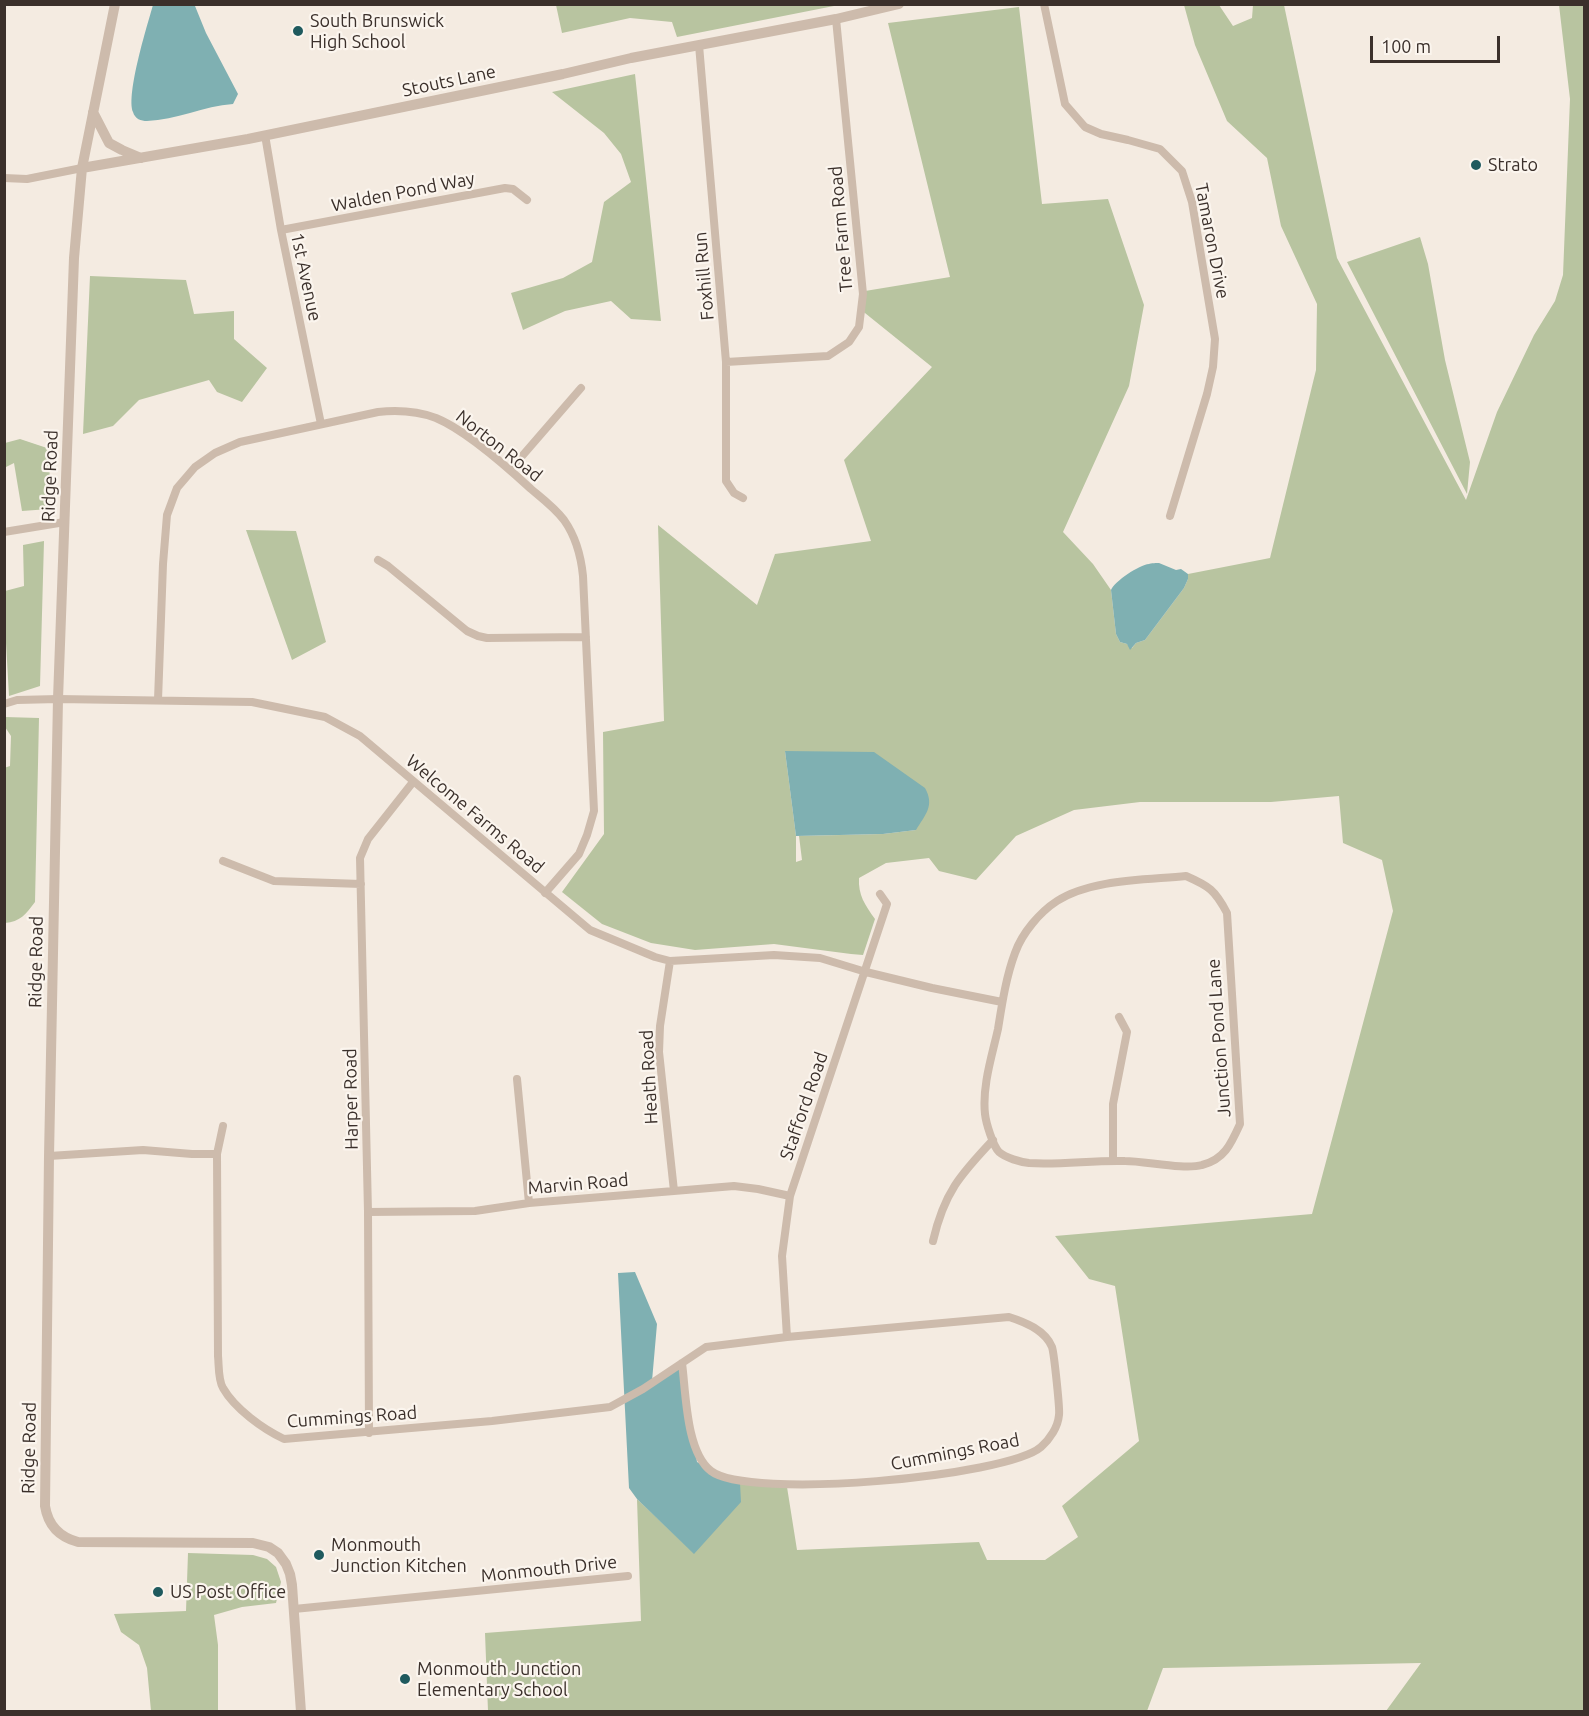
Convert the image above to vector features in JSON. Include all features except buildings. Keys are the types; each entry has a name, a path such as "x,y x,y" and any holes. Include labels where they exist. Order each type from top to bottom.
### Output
{"street":[{"name":"Ridge Road","path":"115,4 82,168 75,248 58,699 45,1502 50,1521 63,1536 81,1543 253,1543 278,1553 288,1567 292,1585 301,1712"},
{"name":"Stouts Lane","path":"4,178 27,179 265,135 836,19 899,4"},
{"name":"Tamaron Drive","path":"1044,4 1065,104 1084,127 1101,134 1160,149 1182,171 1192,202 1215,339 1213,367 1207,394 1170,516"},
{"name":"Tree Farm Road","path":"726,362 828,356 849,342 860,327 863,294 836,19"},
{"name":"Foxhill Run","path":"699,45 726,362 726,481 734,493 743,498"},
{"path":"93,112 109,143 141,158"},
{"name":"1st Avenue","path":"265,135 280,230 321,424"},
{"name":"Walden Pond Way","path":"280,230 505,188 513,189 527,200"},
{"path":"510,470 581,388"},
{"name":"Norton Road","path":"158,700 167,515 177,488 195,466 215,453 240,442 321,424 389,411 434,417 455,428 510,470 557,511 578,548 582,569 594,811 588,835 579,854 545,893"},
{"path":"4,532 66,522"},
{"path":"378,560 467,631 478,636 488,638 586,637"},
{"name":"Welcome Farms Road","path":"4,704 17,700 58,699 252,702 326,717 360,736 590,930 670,961 774,955 820,957 866,972"},
{"name":"Harper Road","path":"369,1433 368,1212 360,858 368,839 413,782"},
{"path":"223,861 274,881 361,884"},
{"name":"Junction Pond Lane","path":"1186,876 1206,885 1219,897 1227,913 1240,1125 1231,1145 1217,1159 1200,1166 1113,1161 1028,1163 999,1152 993,1140 985,1114 986,1083 1002,1002 1015,952 1024,935 1038,918 1057,901 1077,891 1097,885 1186,876"},
{"name":"Stafford Road","path":"787,1337 782,1256 790,1196 887,904 880,894"},
{"name":"Heath Road","path":"670,961 660,1026 659,1052 674,1191"},
{"path":"866,972 1002,1002"},
{"path":"1113,1161 1113,1104 1127,1032 1119,1017"},
{"path":"517,1079 529,1203"},
{"name":"Cummings Road","path":"222,1126 217,1154 218,1356 221,1387 239,1407 268,1432 284,1439 492,1421 610,1407 625,1400 706,1347 787,1337 1009,1317 1025,1322 1042,1333 1052,1348 1059,1415 1054,1431 1041,1447 1024,1457 960,1470 881,1481 808,1485 728,1479 711,1471 699,1458 693,1443 682,1364"},
{"path":"933,1241 946,1198 964,1171 993,1140"},
{"path":"49,1156 143,1150 217,1154"},
{"name":"Marvin Road","path":"368,1212 475,1211 529,1203 734,1186 790,1196"},
{"name":"Monmouth Drive","path":"294,1609 628,1576"}],"green space":[{"path":"556,4 839,5 677,37 672,22 630,18 562,33"},
{"path":"1184,5 1219,5 1233,26 1252,18 1253,5 1284,5 1337,258 1466,500 1497,412 1534,335 1555,301 1563,275 1570,99 1559,5 1584,5 1584,1711 1386,1711 1421,1663 1163,1668 1147,1711 488,1711 485,1633 641,1621 637,1499 694,1553 740,1483 787,1487 797,1550 979,1542 987,1560 1045,1560 1078,1537 1062,1506 1139,1441 1115,1286 1089,1279 1055,1236 1312,1214 1393,911 1382,860 1343,843 1339,796 1271,802 1140,802 1074,810 1016,836 976,880 939,871 929,858 886,863 859,878 863,900 875,919 863,955 774,944 695,950 651,943 602,924 562,892 604,834 603,732 664,721 658,525 757,605 775,554 871,541 844,460 932,367 860,309 859,292 950,277 888,23 1019,7 1042,204 1108,199 1144,305 1129,386 1063,532 1093,564 1111,590 1116,634 1120,642 1132,648 1136,643 1145,640 1184,588 1188,574 1270,558 1316,370 1317,304 1281,226 1267,158 1227,121 1195,45","holes":["785,751 916,830 883,834 799,836 802,860 796,862 796,836"]},
{"path":"635,74 661,321 631,319 611,301 565,311 523,330 511,293 563,278 592,262 604,202 631,182 621,154 604,133 552,92"},
{"path":"1420,237 1428,264 1445,360 1470,462 1467,494 1347,262"},
{"path":"90,276 186,280 194,314 234,311 234,339 267,368 242,402 217,392 209,380 139,400 113,426 83,434"},
{"path":"20,439 50,449 49,509 22,511 14,463 4,468 5,443"},
{"path":"246,530 296,531 326,642 292,660"},
{"path":"44,541 40,686 9,696 6,643 4,642 5,591 24,586 23,545"},
{"path":"5,717 39,718 35,902 22,917 5,923 4,768 10,766 11,736 5,727"},
{"path":"188,1553 253,1555 267,1559 276,1567 281,1582 276,1603 242,1607 214,1615 218,1645 218,1711 151,1711 147,1668 139,1645 121,1632 114,1614 186,1611"}],"water":[{"path":"153,5 195,6 206,33 238,94 233,104 158,120 140,120 133,112 132,91"},
{"path":"1151,563 1159,563 1176,570 1181,569 1188,574 1188,579 1184,588 1145,640 1136,643 1130,650 1127,644 1120,642 1116,634 1111,590 1117,582 1134,570"},
{"path":"785,751 874,752 925,788 929,800 928,810 916,830 883,834 796,836"},
{"path":"635,1272 657,1324 652,1381 682,1361 697,1462 740,1483 741,1502 694,1554 637,1499 629,1488 618,1273"}],"place":[{"name":"South Brunswick High School","path":"298,31"},
{"name":"Strato","path":"1476,165"},
{"name":"Monmouth Junction Kitchen","path":"319,1555"},
{"name":"US Post Office","path":"158,1592"},
{"name":"Monmouth Junction Elementary School","path":"405,1679"}]}
